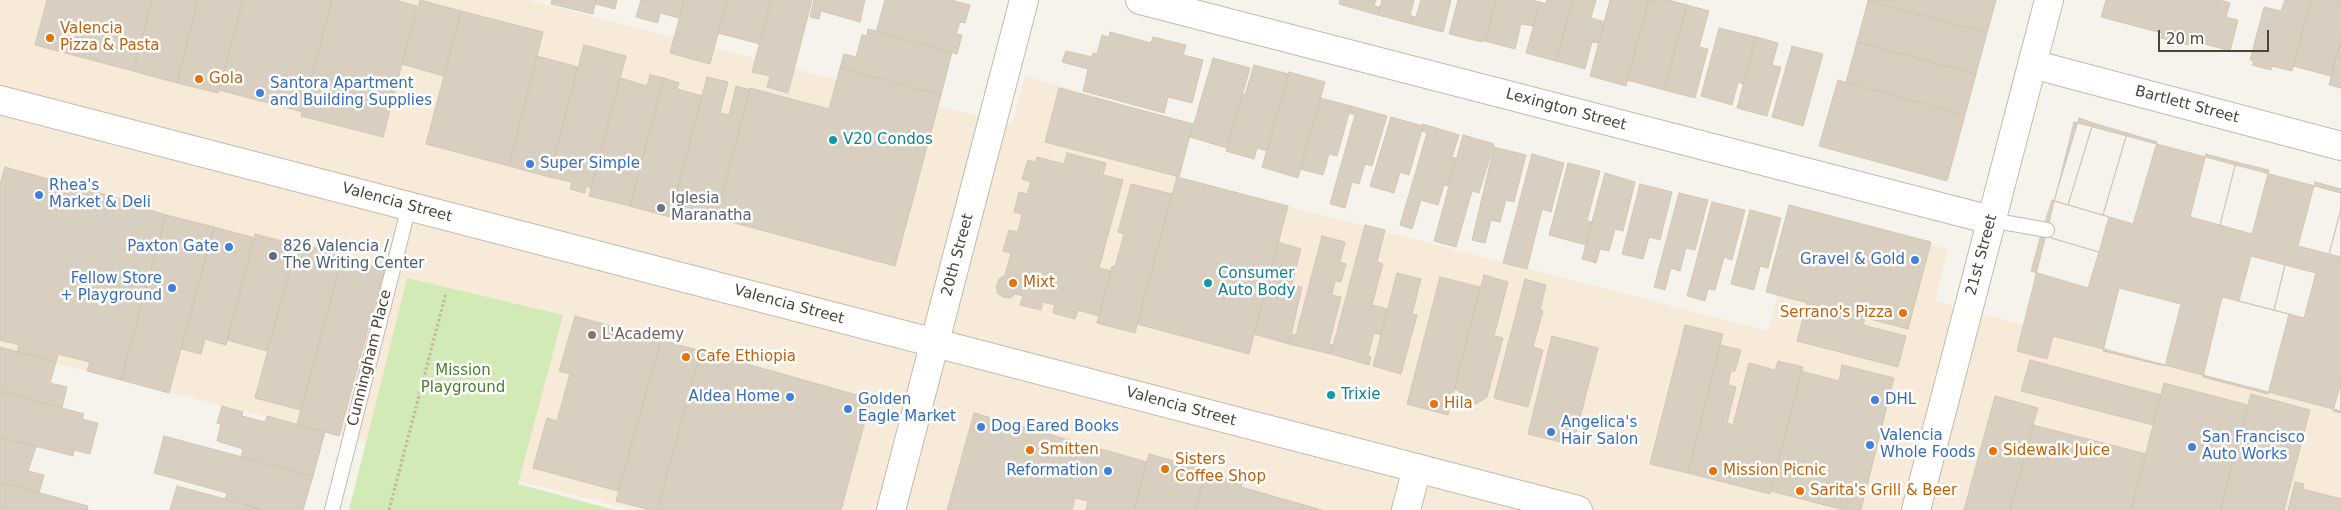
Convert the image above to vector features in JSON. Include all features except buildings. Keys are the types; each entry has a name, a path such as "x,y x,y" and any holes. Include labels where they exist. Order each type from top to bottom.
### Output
{"street":[{"name":"20th Street","path":"891,510 1024,0"},
{"name":"Lexington Street","path":"1140,0 1991,220"},
{"name":"21st Street","path":"1916,510 2049,0"},
{"name":"Bartlett Street","path":"2032,64 2341,146"},
{"name":"Valencia Street","path":"0,100 1578,510"},
{"path":"1406,510 1417,468"}],"lane":[{"name":"Cunningham Place","path":"332,510 409,206"},
{"path":"1991,220 2047,230"}],"path":[{"path":"389,510 446,293"}],"shaded area":[{"path":"0,0 529,0 1012,125 1025,76 1109,100 1094,156 1768,331 1800,213 1948,249 1935,301 2341,412 2341,510 632,510 0,349"}],"green space":[{"name":"Mission Playground","path":"407,278 563,315 518,484 615,510 349,510"}],"place":[{"name":"Valencia Pizza & Pasta","path":"50,38"},
{"name":"Gola","path":"199,79"},
{"name":"Santora Apartment and Building Supplies","path":"260,93"},
{"name":"V20 Condos","path":"833,140"},
{"name":"Super Simple","path":"530,164"},
{"name":"Rhea's Market & Deli","path":"39,195"},
{"name":"Iglesia Maranatha","path":"661,208"},
{"name":"Paxton Gate","path":"229,247"},
{"name":"826 Valencia / The Writing Center","path":"273,256"},
{"name":"Gravel & Gold","path":"1915,260"},
{"name":"Mixt","path":"1013,283"},
{"name":"Consumer Auto Body","path":"1208,283"},
{"name":"Fellow Store + Playground","path":"172,288"},
{"name":"Serrano's Pizza","path":"1903,313"},
{"name":"L'Academy","path":"592,335"},
{"name":"Cafe Ethiopia","path":"686,357"},
{"name":"Trixie","path":"1331,395"},
{"name":"Aldea Home","path":"790,397"},
{"name":"DHL","path":"1875,400"},
{"name":"Hila","path":"1434,404"},
{"name":"Golden Eagle Market","path":"848,409"},
{"name":"Dog Eared Books","path":"981,427"},
{"name":"Angelica's Hair Salon","path":"1551,432"},
{"name":"Valencia Whole Foods","path":"1870,445"},
{"name":"San Francisco Auto Works","path":"2192,447"},
{"name":"Smitten","path":"1030,450"},
{"name":"Sidewalk Juice","path":"1993,451"},
{"name":"Sisters Coffee Shop","path":"1165,469"},
{"name":"Reformation","path":"1108,471"},
{"name":"Mission Picnic","path":"1713,471"},
{"name":"Sarita's Grill & Beer","path":"1800,491"}]}
